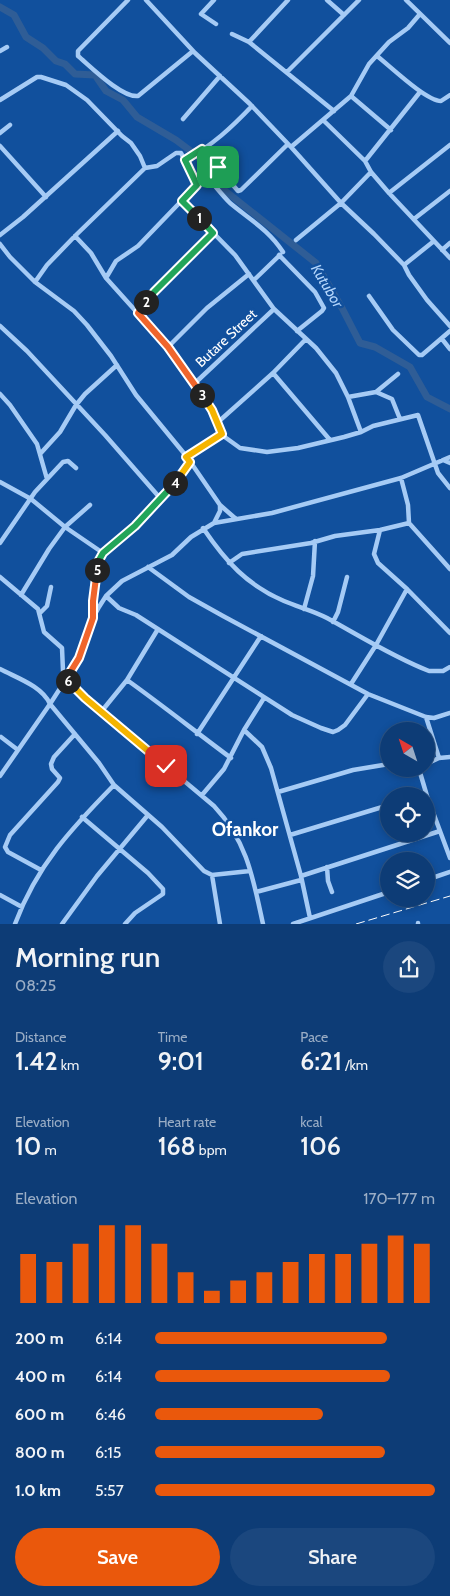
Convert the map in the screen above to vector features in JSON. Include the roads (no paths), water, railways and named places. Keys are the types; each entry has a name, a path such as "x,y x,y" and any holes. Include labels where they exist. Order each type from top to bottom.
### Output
{"street":[{"path":"128,0 78,51 78,56 100,74 126,94 138,96 193,51"},
{"path":"146,0 193,51 252,106 341,203 404,265 427,300 450,326"},
{"path":"214,0 200,14 216,24"},
{"path":"249,42 288,0"},
{"path":"327,0 344,15"},
{"path":"287,72 359,0"},
{"path":"406,0 450,43"},
{"path":"202,149 238,191 241,190 290,146 351,96 364,71 389,42 408,28 420,14"},
{"path":"232,34 249,42 334,110"},
{"path":"0,51 7,47"},
{"path":"377,56 420,92 436,101 442,101 450,95"},
{"path":"183,119 220,76"},
{"path":"0,100 32,80 41,77 60,82 72,88 118,131 138,152 146,168"},
{"path":"365,161 420,92"},
{"path":"351,96 391,130"},
{"path":"185,160 226,133 252,106"},
{"path":"323,120 365,161 371,172 389,193 450,258"},
{"path":"0,133 10,125"},
{"path":"0,235 46,197 118,131"},
{"path":"0,146 46,197"},
{"path":"389,193 450,146"},
{"path":"35,282 47,265 74,236 146,168 157,166 181,152 197,185"},
{"path":"296,240 341,203 371,172"},
{"path":"106,278 116,261 138,246 197,185 209,179 231,203 272,237 282,253 315,292 324,308 297,331"},
{"path":"414,219 450,190"},
{"path":"182,201 235,255 274,309 316,348 336,373 348,397 360,432"},
{"path":"138,313 154,292 213,233"},
{"path":"74,236 90,253 106,278 168,347 212,410 222,434 240,448 267,452 298,448 415,415 419,417 438,473 450,488"},
{"path":"404,265 434,240"},
{"path":"442,250 450,243"},
{"path":"0,244 35,282 74,311 101,342 118,365 136,395 190,462 220,505 236,519"},
{"path":"254,280 282,253"},
{"path":"168,347 207,308 249,274"},
{"path":"369,296 393,330 419,356 450,331"},
{"name":"Butare Street","path":"194,384 274,309"},
{"path":"0,326 27,351 76,405 106,434 160,498"},
{"path":"217,423 273,373 306,339"},
{"path":"442,339 450,349"},
{"path":"40,454 60,432 76,405 97,382 118,365"},
{"path":"273,373 330,440"},
{"path":"348,397 376,392 398,374"},
{"path":"376,392 392,399 400,419"},
{"path":"0,394 37,444 47,479"},
{"path":"186,457 222,434"},
{"path":"0,776 79,658 93,618 106,596 122,581 172,555 191,537 214,523 272,512 401,478 450,457"},
{"path":"0,542 31,499 65,460 76,468"},
{"path":"443,460 450,463"},
{"path":"93,618 93,601 98,562 103,553 135,526 180,478 190,462"},
{"path":"401,478 410,523 450,568"},
{"path":"0,482 31,499 65,527 103,553"},
{"path":"22,595 49,549 65,527 90,505"},
{"path":"214,523 220,511 220,505"},
{"path":"229,563 242,554 410,523"},
{"path":"203,528 229,563 244,578 263,591 333,622 428,671 443,671 450,667"},
{"path":"380,530 374,548 375,558 380,566 407,589 450,633"},
{"path":"304,609 313,576 315,541"},
{"path":"148,567 189,597 368,694 426,717 434,718 450,713"},
{"path":"0,577 40,613 44,632 62,648 63,671 66,679 101,712 202,795 230,823 246,854 263,924"},
{"path":"333,622 338,612 347,577"},
{"path":"40,613 47,606 51,587"},
{"path":"351,684 376,645 407,589"},
{"path":"106,596 119,608 158,629 264,698 308,723 333,732 338,730 345,725 368,694"},
{"path":"101,712 127,680 158,629"},
{"path":"197,734 261,636"},
{"path":"0,669 42,692 99,763 114,785 162,828 204,871 212,875 250,871"},
{"path":"127,680 231,758"},
{"path":"202,795 215,781 231,758 244,730 264,698"},
{"path":"426,717 440,758"},
{"path":"244,730 262,747 278,792 310,918"},
{"path":"41,870 8,852 5,843 58,782 60,778 51,764 54,757 75,734"},
{"path":"1,737 18,750"},
{"path":"435,760 450,756"},
{"path":"278,792 353,770 380,766"},
{"path":"422,778 450,858"},
{"path":"15,924 41,870 82,817 114,785"},
{"path":"290,835 380,808"},
{"path":"62,924 97,876 148,815"},
{"path":"82,817 152,876 164,892 135,913 125,924"},
{"path":"256,892 440,831"},
{"path":"327,868 328,882 332,892"},
{"path":"435,877 450,872"},
{"path":"212,875 220,924"},
{"path":"0,895 22,907"},
{"path":"293,924 380,895"}],"waterway":[{"name":"Kutubor","path":"0,7 14,15 26,37 43,48 56,61 65,64 75,74 95,75 106,91 123,100 137,117 176,140 192,152"},
{"name":"Kutubor","path":"199,158 224,190 316,263 360,343 375,347 410,367 427,397 450,409"}],"railway":[{"path":"356,924 450,896"}],"district":[{"name":"Ofankor","path":"245,829"}]}
